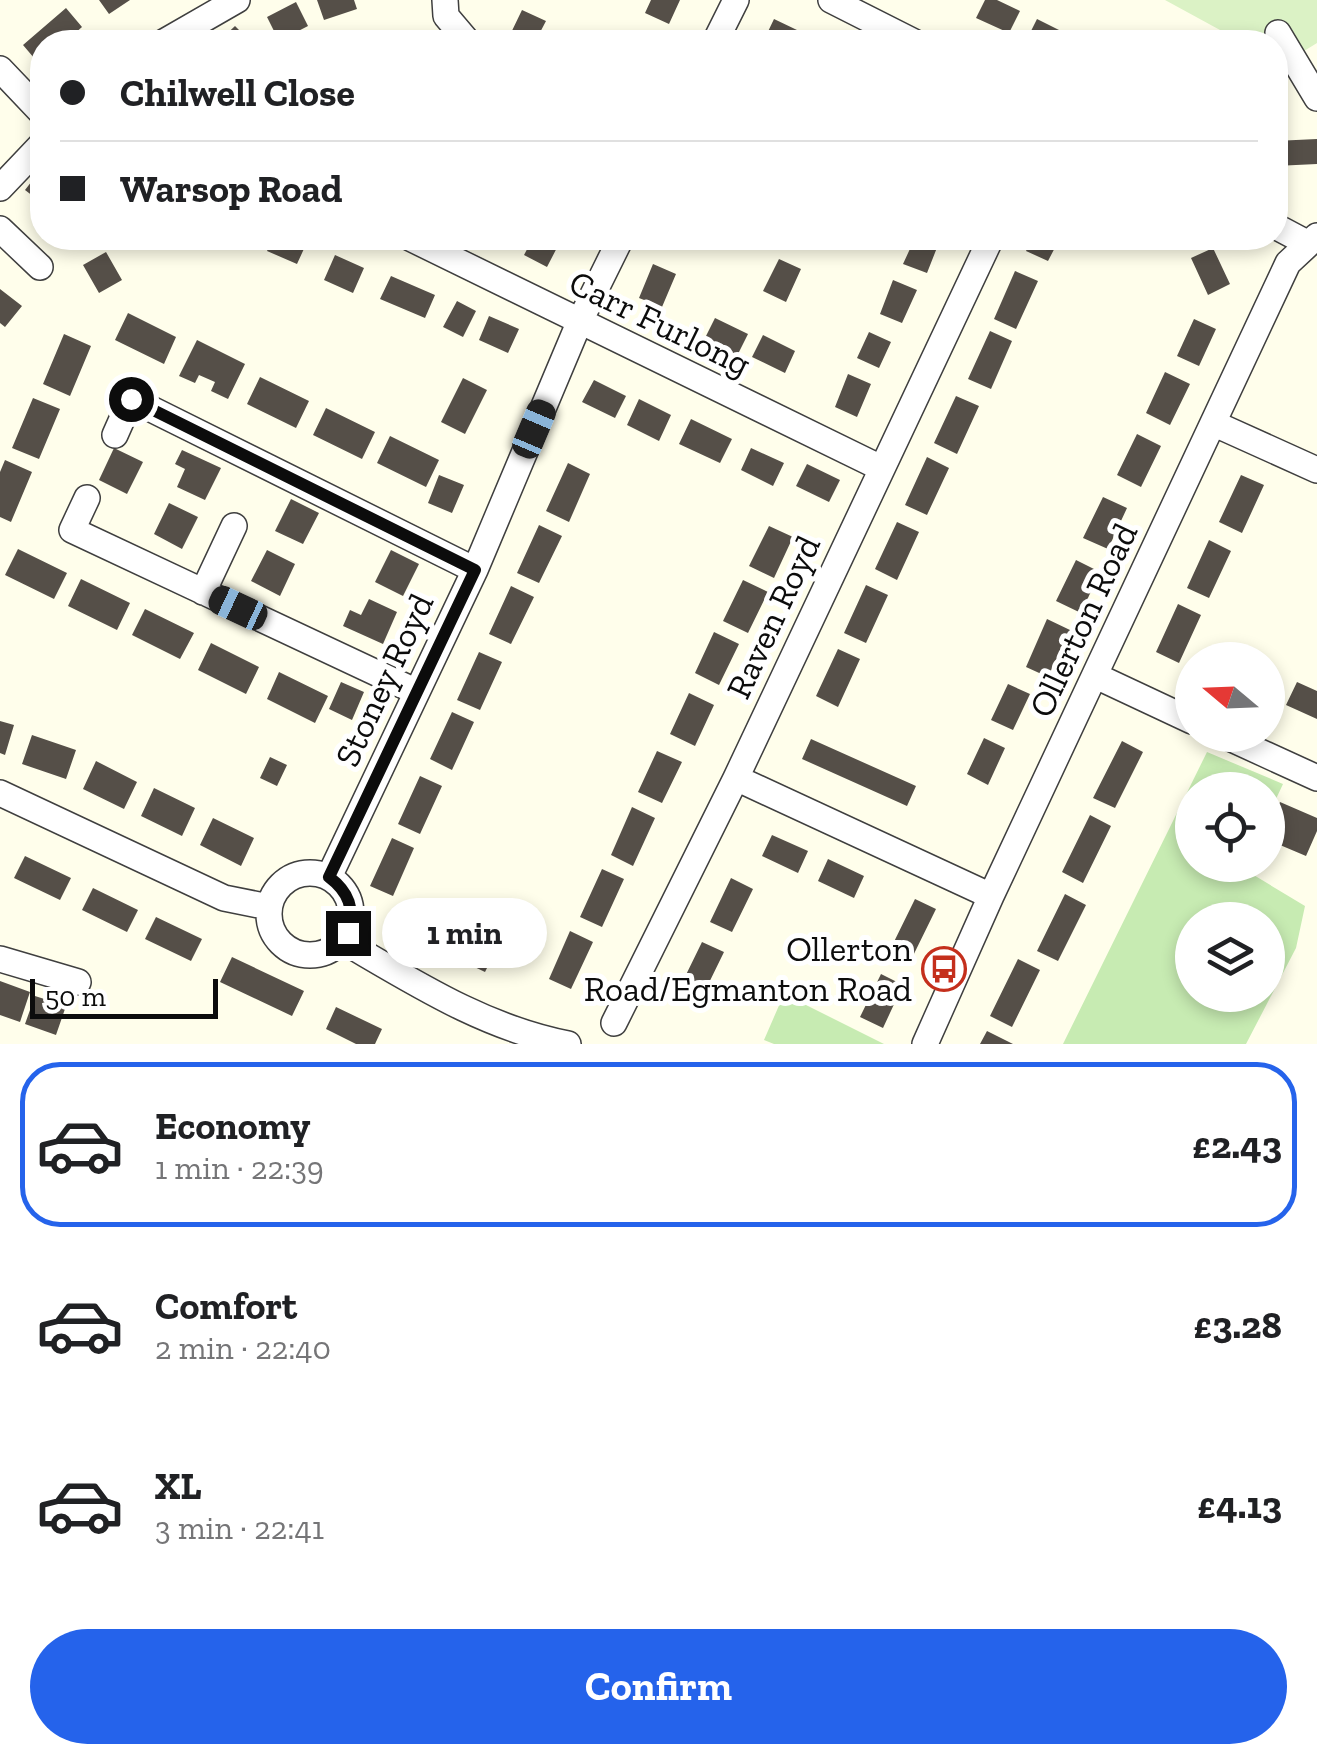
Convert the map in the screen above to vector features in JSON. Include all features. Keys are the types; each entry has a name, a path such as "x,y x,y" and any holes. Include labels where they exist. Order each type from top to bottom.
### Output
{"street":[{"path":"185,30 237,0"},
{"path":"444,0 446,16 458,30"},
{"path":"721,30 736,0"},
{"path":"831,0 890,30"},
{"path":"1288,50 1317,98"},
{"path":"0,69 30,101"},
{"path":"0,188 30,157"},
{"path":"0,230 40,266"},
{"path":"1288,231 1312,239"},
{"name":"Ollerton Road","path":"925,1044 1288,264 1312,239"},
{"name":"Carr Furlong","path":"434,250 881,468"},
{"name":"Stoney Royd","path":"329,877 475,570 579,323 615,250"},
{"name":"Raven Royd","path":"614,1023 736,778 985,250"},
{"path":"114,435 131,399 475,570"},
{"path":"1215,424 1317,470"},
{"path":"87,498 72,530 417,692"},
{"path":"203,592 234,526"},
{"path":"1096,676 1175,713"},
{"path":"1260,752 1317,778"},
{"path":"736,778 991,896"},
{"path":"0,793 224,898 269,906"},
{"path":"315,873 341,886 351,905 352,920 342,941 332,950 318,956 291,952 279,943 272,930 269,906 274,893 296,875 315,873"},
{"path":"342,941 468,1013 568,1044"},
{"path":"0,958 78,982"}],"green space":[{"path":"1165,0 1317,0 1317,43 1288,61 1288,30 1220,30"},
{"path":"1207,752 1254,772 1197,772"},
{"path":"1175,817 1175,882 1265,882 1305,906 1296,948 1285,969 1285,902 1175,902 1175,1012 1263,1012 1246,1044 1063,1044"},
{"path":"784,994 884,1044 774,1044 764,1040"}],"building":[{"path":"99,0 130,0 109,14"},
{"path":"317,0 354,0 357,9 324,20"},
{"path":"651,0 680,0 669,24 645,13"},
{"path":"985,0 997,0 1020,11 1010,30 976,18"},
{"path":"296,2 308,26 300,30 274,30 267,17"},
{"path":"66,8 82,27 79,30 40,30"},
{"path":"522,10 546,21 541,30 512,30"},
{"path":"774,19 797,30 769,30"},
{"path":"1037,19 1059,30 1032,30"},
{"path":"1317,139 1317,164 1288,165 1288,140"},
{"path":"267,250 303,250 297,264"},
{"path":"527,250 556,250 547,267 524,255"},
{"path":"909,250 936,250 927,273 903,264"},
{"path":"1026,250 1054,250 1048,261"},
{"path":"1214,250 1230,284 1208,295 1191,258"},
{"path":"106,252 122,280 99,293 83,265"},
{"path":"335,255 364,268 353,293 324,280"},
{"path":"779,259 801,269 786,302 763,291"},
{"path":"653,264 676,274 662,307 639,298"},
{"path":"1015,271 1038,281 1016,329 994,319"},
{"path":"391,276 435,295 425,318 380,299"},
{"path":"893,280 917,290 902,323 880,314"},
{"path":"0,289 22,306 5,327 0,323"},
{"path":"457,301 476,311 463,337 443,327"},
{"path":"128,313 176,337 164,364 115,340"},
{"path":"489,316 519,329 508,353 479,340"},
{"path":"715,318 748,334 737,356 704,340"},
{"path":"1194,319 1216,329 1199,366 1177,356"},
{"path":"990,331 1012,341 991,389 968,379"},
{"path":"869,332 891,342 879,368 857,358"},
{"path":"64,334 91,346 70,396 43,384"},
{"path":"763,335 795,351 785,373 752,357"},
{"path":"197,340 245,364 228,399 211,391 215,382 199,375 195,383 179,376"},
{"path":"1165,372 1190,384 1170,425 1146,413"},
{"path":"848,374 871,384 857,417 835,407"},
{"path":"260,377 309,401 296,428 247,404"},
{"path":"463,378 487,390 465,434 441,422"},
{"path":"594,380 626,396 615,418 582,402"},
{"path":"956,396 979,406 957,454 934,443"},
{"path":"33,398 60,409 39,459 12,448"},
{"path":"639,399 671,415 659,441 627,425"},
{"path":"326,408 375,432 362,459 313,435"},
{"path":"691,419 732,439 720,463 679,444"},
{"path":"1137,434 1161,446 1141,487 1117,475"},
{"path":"390,436 439,460 426,487 377,463"},
{"path":"114,448 143,462 127,494 99,480"},
{"path":"751,448 784,463 773,486 741,470"},
{"path":"182,450 221,468 205,500 177,487 185,469 175,464"},
{"path":"927,457 949,468 927,515 905,505"},
{"path":"5,460 32,472 11,522 0,517 0,472"},
{"path":"568,463 590,474 569,522 546,511"},
{"path":"807,464 840,480 829,502 796,486"},
{"path":"439,475 464,485 452,513 428,503"},
{"path":"1241,475 1264,485 1242,533 1219,522"},
{"path":"1103,497 1127,508 1108,549 1083,538"},
{"path":"291,499 319,513 303,544 275,531"},
{"path":"169,503 198,517 182,549 154,534"},
{"path":"897,522 919,532 897,580 875,569"},
{"path":"539,525 562,536 539,583 517,573"},
{"path":"769,526 793,537 774,578 749,566"},
{"path":"1209,540 1231,551 1209,598 1187,588"},
{"path":"18,549 67,573 54,599 5,575"},
{"path":"267,550 295,564 280,596 251,581"},
{"path":"391,550 419,564 403,596 375,582"},
{"path":"1076,560 1100,572 1081,613 1056,601"},
{"path":"81,579 130,603 117,630 68,606"},
{"path":"743,580 768,592 748,633 723,621"},
{"path":"866,585 888,595 866,643 844,633"},
{"path":"511,586 534,597 511,644 489,634"},
{"path":"369,599 397,612 383,644 343,626 350,610 361,615"},
{"path":"1178,604 1201,615 1189,642 1175,642 1175,661 1156,652"},
{"path":"145,609 194,633 180,659 132,635"},
{"path":"1047,619 1070,630 1048,677 1026,667"},
{"path":"714,632 739,644 719,685 695,673"},
{"path":"211,643 259,667 246,694 198,670"},
{"path":"838,649 860,659 838,707 816,696"},
{"path":"479,652 502,662 480,710 457,700"},
{"path":"279,672 328,696 315,723 267,699"},
{"path":"341,682 364,692 352,720 329,709"},
{"path":"1297,682 1317,691 1317,719 1286,705"},
{"path":"1008,684 1030,694 1013,730 991,720"},
{"path":"689,693 714,705 695,746 670,734"},
{"path":"452,712 474,722 452,770 430,759"},
{"path":"0,721 14,725 5,755 0,753"},
{"path":"32,735 76,750 66,779 22,764"},
{"path":"984,738 1005,748 988,785 967,774"},
{"path":"811,739 916,786 907,806 802,759"},
{"path":"1122,741 1143,752 1115,808 1093,798"},
{"path":"657,751 682,762 662,803 638,792"},
{"path":"270,757 287,765 277,786 260,778"},
{"path":"96,761 137,782 124,809 83,789"},
{"path":"420,776 442,786 420,834 398,824"},
{"path":"154,788 195,808 182,836 141,816"},
{"path":"1285,804 1317,818 1317,831 1306,856 1285,847"},
{"path":"632,807 655,818 633,866 611,855"},
{"path":"1090,815 1111,826 1083,883 1062,872"},
{"path":"213,818 254,838 241,866 200,845"},
{"path":"772,835 808,851 798,873 762,856"},
{"path":"392,838 414,848 393,896 370,886"},
{"path":"25,856 71,878 60,900 14,878"},
{"path":"828,859 864,876 854,898 818,881"},
{"path":"602,869 624,879 602,927 580,917"},
{"path":"731,878 753,889 732,932 710,922"},
{"path":"93,888 138,910 127,932 82,910"},
{"path":"1065,894 1086,905 1058,961 1037,951"},
{"path":"915,899 936,909 908,966 887,956"},
{"path":"156,917 202,939 191,961 145,939"},
{"path":"450,927 496,950 485,972 439,950"},
{"path":"570,931 593,942 571,989 549,979"},
{"path":"702,942 724,952 703,995 681,985"},
{"path":"232,957 304,991 292,1016 220,982"},
{"path":"1018,959 1040,970 1012,1027 990,1016"},
{"path":"881,974 903,985 883,1028 860,1017"},
{"path":"0,981 30,992 20,1022 0,1015"},
{"path":"35,996 66,1006 56,1035 25,1024"},
{"path":"336,1007 382,1029 375,1044 356,1044 326,1029"},
{"path":"987,1031 1013,1044 980,1044"}],"place":[{"name":"Ollerton Road/Egmanton Road","path":"944,969"}],"route":[{"path":"131,399 475,570 329,877 341,886 351,905 348,933"}]}
